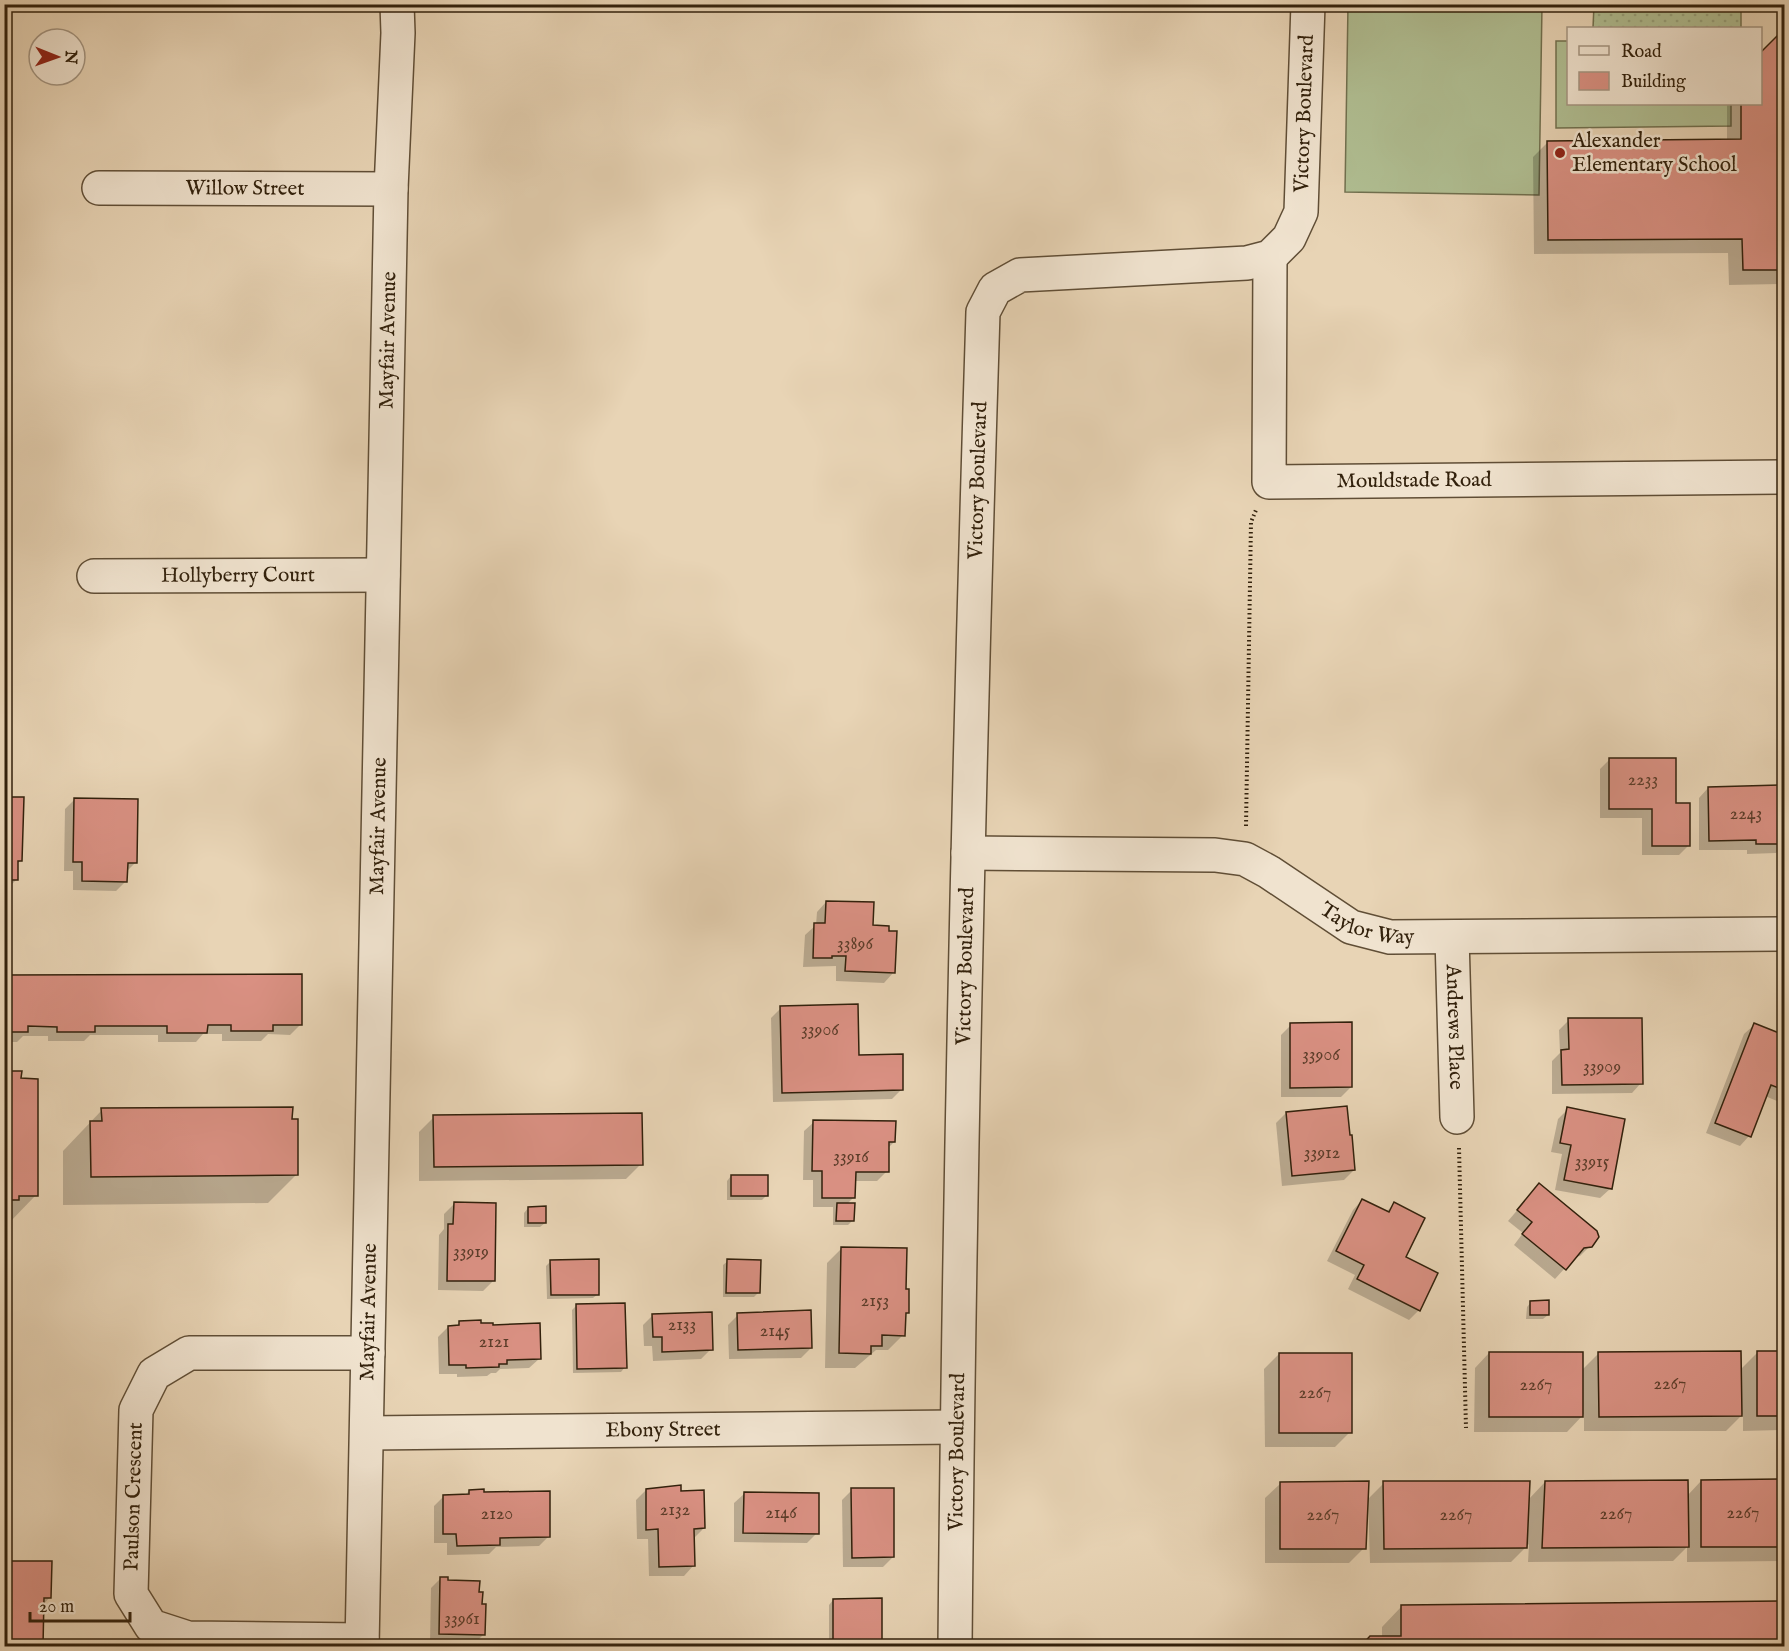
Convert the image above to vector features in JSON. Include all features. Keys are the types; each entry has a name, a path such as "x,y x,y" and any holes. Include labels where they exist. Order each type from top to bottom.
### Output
{"street":[{"name":"Mayfair Avenue","path":"362,1643 391,189 398,33 397,4"},
{"name":"Victory Boulevard","path":"955,1647 968,853 983,312 987,281 1020,275 1247,263 1270,257 1289,238 1301,212 1308,4"},
{"name":"Willow Street","path":"99,188 391,189"},
{"path":"1269,483 1270,257"},
{"name":"Mouldstade Road","path":"1269,483 1785,477"},
{"name":"Hollyberry Court","path":"94,576 383,575"},
{"name":"Taylor Way","path":"968,853 1215,855 1245,859 1269,872 1351,927 1390,937 1785,934"},
{"name":"Andrews Place","path":"1452,937 1457,1117"},
{"name":"Paulson Crescent","path":"362,1643 188,1638 151,1626 131,1594 136,1410 154,1374 189,1353 368,1353"},
{"name":"Ebony Street","path":"367,1433 957,1426"}],"path":[{"path":"1245,859 1251,522 1269,483"},
{"path":"1457,1117 1461,1168 1466,1428"}],"green space":[{"path":"1348,5 1542,5 1539,195 1345,192"},
{"path":"1594,5 1741,5 1741,27 1593,27"},
{"path":"1556,41 1567,41 1567,105 1731,105 1731,126 1556,128"}],"building":[{"path":"1784,29 1784,270 1743,270 1742,239 1548,240 1547,141 1741,139 1741,105 1762,105 1762,51"},
{"path":"1609,758 1676,758 1676,803 1690,803 1690,846 1652,846 1652,809 1609,809"},
{"path":"1784,785 1784,844 1756,844 1756,840 1709,841 1708,787"},
{"path":"4,797 24,797 22,861 18,861 18,880 4,880"},
{"path":"74,798 138,799 137,863 128,863 127,882 82,881 82,862 73,862"},
{"path":"826,901 874,902 873,925 889,926 889,931 897,931 895,973 845,971 846,956 813,958 814,923 825,923"},
{"path":"302,974 302,1025 273,1025 273,1031 231,1031 231,1025 208,1025 207,1033 167,1033 167,1026 95,1026 95,1032 57,1032 57,1027 28,1026 28,1032 9,1032 10,1027 4,1027 4,975"},
{"path":"858,1004 859,1055 903,1054 903,1090 782,1093 780,1006"},
{"path":"1568,1018 1642,1018 1643,1084 1562,1085 1561,1050 1569,1049"},
{"path":"1352,1022 1352,1087 1290,1088 1290,1023"},
{"path":"1754,1023 1784,1035 1784,1090 1771,1085 1751,1137 1715,1123"},
{"path":"4,1071 22,1071 21,1078 38,1079 38,1196 19,1196 19,1200 4,1200"},
{"path":"1347,1106 1355,1170 1292,1176 1286,1112"},
{"path":"293,1107 292,1119 298,1119 298,1175 91,1177 90,1121 102,1121 101,1108"},
{"path":"1567,1107 1625,1119 1612,1189 1564,1180 1571,1145 1560,1143"},
{"path":"642,1113 643,1165 434,1167 433,1115"},
{"path":"813,1120 896,1121 895,1142 889,1142 889,1172 856,1172 855,1198 822,1198 822,1171 812,1171"},
{"path":"731,1175 768,1175 768,1196 731,1196"},
{"path":"1539,1183 1597,1231 1599,1237 1592,1247 1584,1248 1566,1270 1522,1234 1532,1222 1517,1210"},
{"path":"1362,1199 1389,1212 1394,1202 1425,1218 1406,1257 1438,1273 1420,1311 1357,1279 1364,1265 1336,1251"},
{"path":"454,1202 496,1203 495,1281 447,1281 448,1224 453,1224"},
{"path":"837,1203 855,1203 854,1221 836,1221"},
{"path":"546,1206 546,1223 528,1223 528,1207"},
{"path":"841,1247 907,1248 906,1289 909,1289 909,1313 906,1313 905,1336 882,1335 882,1346 871,1346 871,1354 839,1353"},
{"path":"599,1259 599,1295 551,1295 550,1260"},
{"path":"727,1259 761,1260 760,1293 726,1293"},
{"path":"1549,1300 1549,1315 1530,1315 1530,1301"},
{"path":"625,1303 627,1368 577,1369 576,1304"},
{"path":"811,1310 812,1348 738,1350 737,1313"},
{"path":"712,1312 713,1350 662,1352 662,1337 653,1337 652,1314"},
{"path":"481,1320 481,1323 493,1323 493,1325 540,1323 541,1359 507,1360 507,1364 499,1364 499,1367 466,1368 466,1365 449,1365 448,1326 459,1325 459,1321"},
{"path":"1741,1351 1742,1416 1599,1417 1598,1352"},
{"path":"1757,1351 1784,1351 1784,1416 1757,1416"},
{"path":"1489,1352 1583,1352 1583,1417 1489,1417"},
{"path":"1279,1353 1352,1353 1352,1433 1279,1433"},
{"path":"1784,1479 1784,1547 1701,1547 1701,1480"},
{"path":"1688,1480 1689,1547 1542,1548 1545,1481"},
{"path":"1369,1481 1366,1549 1280,1549 1280,1482"},
{"path":"1383,1481 1530,1481 1527,1548 1384,1549"},
{"path":"681,1485 681,1491 704,1490 705,1528 694,1529 695,1566 659,1567 658,1529 646,1530 646,1489"},
{"path":"851,1488 894,1488 894,1557 852,1558"},
{"path":"484,1489 484,1492 550,1491 550,1537 500,1538 500,1545 457,1546 456,1534 443,1534 443,1495 469,1494 469,1490"},
{"path":"744,1492 819,1493 819,1534 743,1533"},
{"path":"4,1561 52,1561 51,1598 44,1598 43,1646 4,1646"},
{"path":"440,1577 448,1577 448,1580 480,1581 479,1592 483,1592 482,1604 486,1604 485,1635 439,1634"},
{"path":"882,1598 882,1644 833,1644 833,1599"},
{"path":"1784,1601 1784,1646 1361,1646 1370,1636 1401,1636 1401,1605"}],"place":[{"name":"Alexander Elementary School","path":"1560,153"}]}
